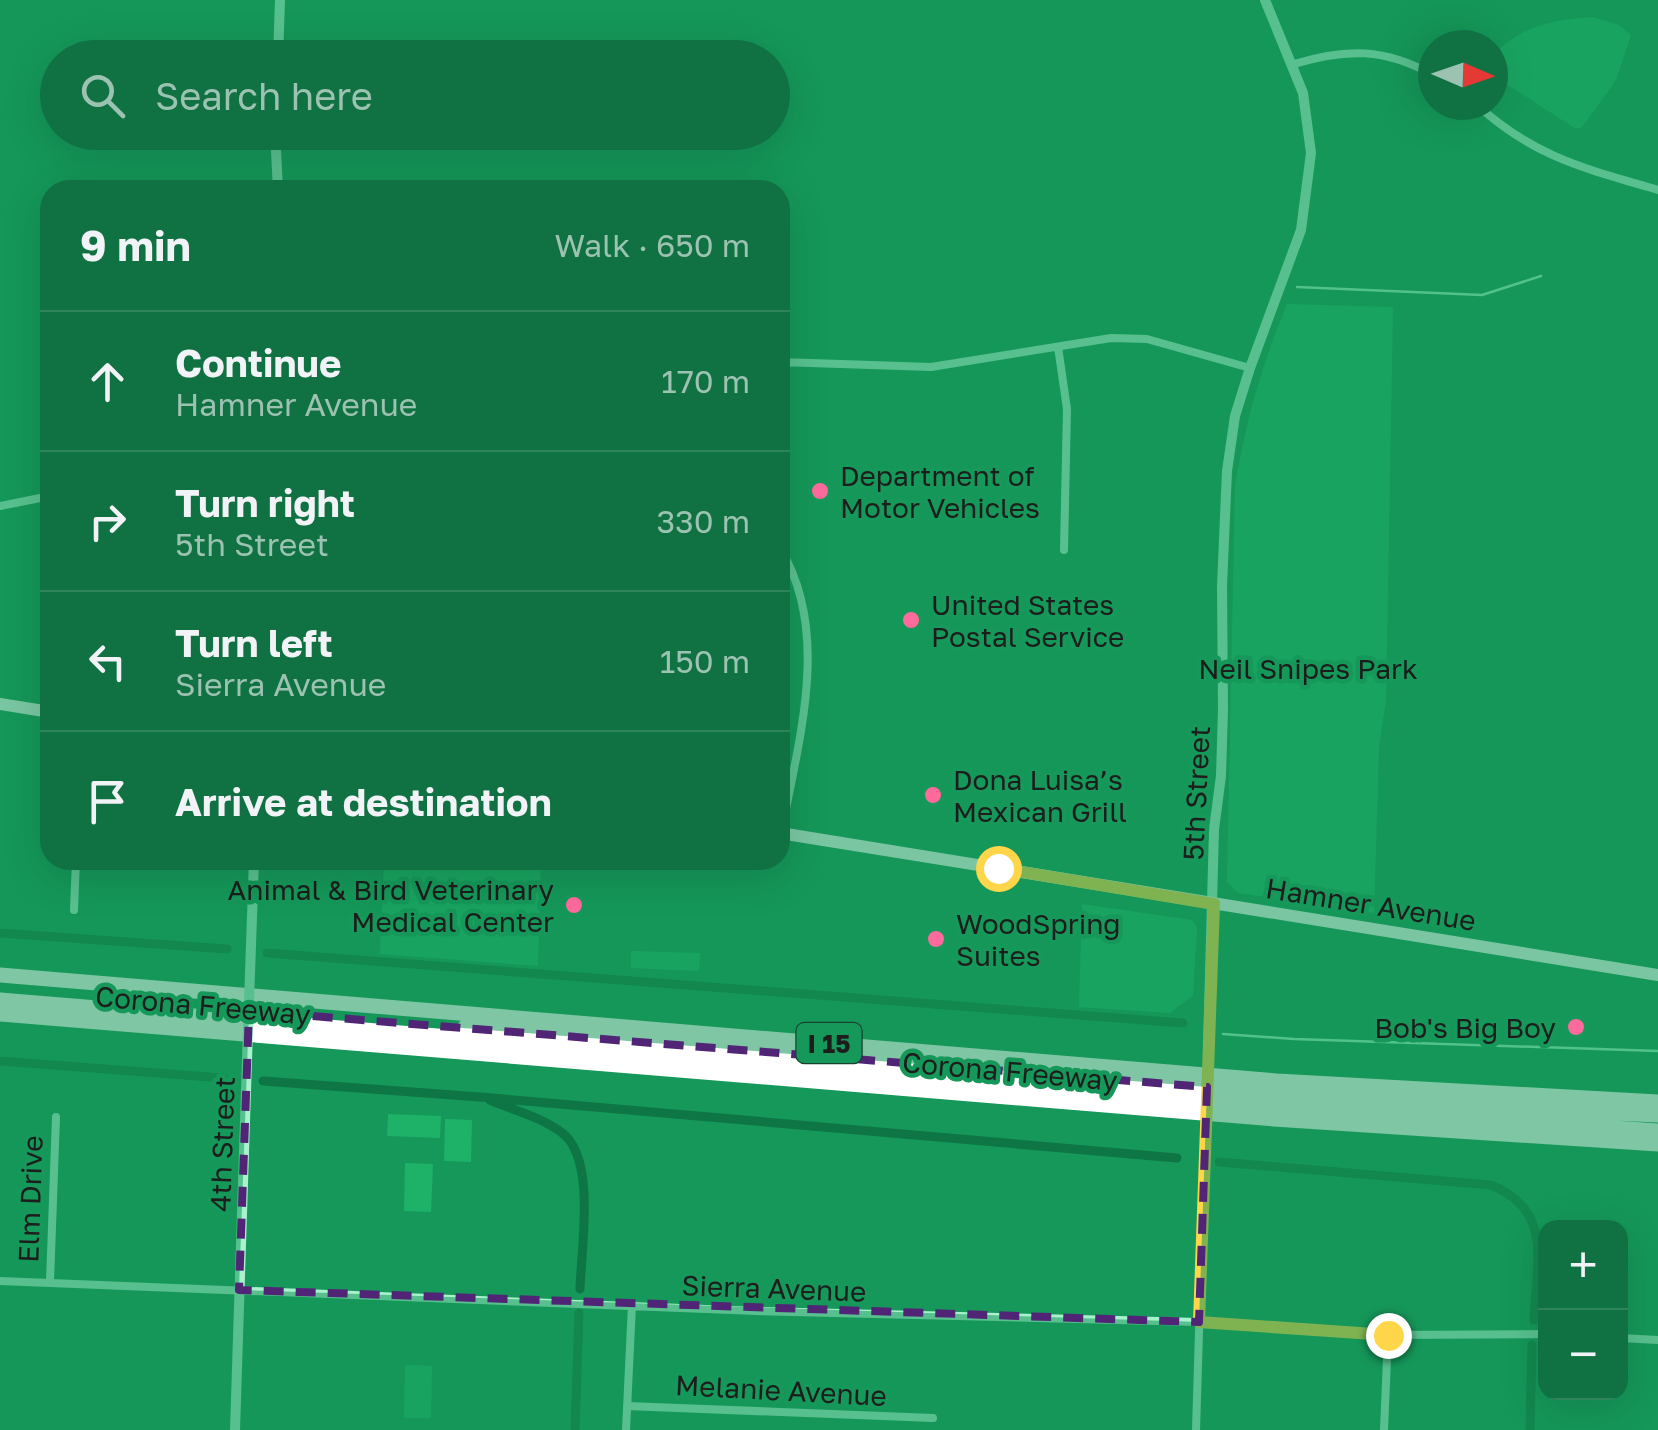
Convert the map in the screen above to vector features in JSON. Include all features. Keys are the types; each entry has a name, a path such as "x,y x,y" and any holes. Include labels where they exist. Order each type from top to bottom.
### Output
{"highway":[{"name":"Corona Freeway","path":"0,976 1277,1081 1658,1102"},
{"path":"0,990 1272,1105 1658,1131"},
{"path":"0,1000 1392,1100 1658,1115"},
{"name":"Corona Freeway","path":"0,1014 1274,1119 1658,1146"},
{"name":"I 15","path":"640,1029 720,1053"},
{"path":"637,1065 720,1053"},
{"path":"1488,1092 1658,1092"}],"main road":[{"path":"0,704 40,710"},
{"name":"Hamner Avenue","path":"790,834 1658,975"}],"street":[{"path":"279,40 280,0"},
{"name":"5th Street","path":"1196,1430 1214,829 1222,726 1227,472 1235,416 1286,276 1306,207 1311,154 1309,123 1294,64 1266,0"},
{"path":"1294,64 1336,54 1370,54 1404,58 1418,66"},
{"path":"1493,120 1536,149 1658,190"},
{"path":"274,150 275,180"},
{"path":"274,158 282,180"},
{"path":"276,180 278,170"},
{"path":"790,362 932,367 1111,338 1147,339 1250,368"},
{"path":"1058,347 1067,409 1064,550"},
{"path":"0,506 40,498"},
{"path":"790,565 804,608 810,646 790,783"},
{"path":"74,910 76,870"},
{"name":"4th Street","path":"235,1430 254,870"},
{"name":"Elm Drive","path":"50,1282 56,1117"},
{"name":"Sierra Avenue","path":"0,1281 1199,1322 1388,1335 1538,1334"},
{"path":"626,1430 632,1305"},
{"path":"1384,1430 1388,1335"},
{"path":"1628,1338 1658,1340"},
{"name":"Melanie Avenue","path":"627,1406 933,1418"},
{"path":"892,1418 892,1430"}],"highlighted area":[{"path":"249,1011 1207,1087 1199,1322 239,1290"}],"green space":[{"path":"1593,17 1619,25 1631,35 1616,80 1582,127 1576,129 1508,85 1508,42 1529,29"},
{"name":"Neil Snipes Park","path":"1287,304 1393,307 1386,699 1379,747 1374,913 1238,893 1227,882 1235,486 1256,393"},
{"path":"384,870 541,870 538,966 380,954"},
{"path":"1082,904 1192,920 1197,928 1193,995 1170,1013 1079,1007"},
{"path":"631,951 700,953 699,971 631,968"},
{"path":"388,1114 441,1116 440,1138 387,1136"},
{"path":"445,1119 472,1120 471,1162 444,1161"},
{"path":"405,1163 433,1164 431,1212 404,1211"},
{"path":"405,1365 432,1366 431,1418 404,1418"}],"waterway":[{"path":"1297,287 1482,295 1541,276"},
{"path":"0,933 227,949"},
{"path":"267,953 1183,1023"},
{"path":"1223,1034 1658,1051"},
{"path":"0,1061 223,1078"},
{"path":"263,1081 1177,1158"},
{"path":"490,1100 545,1122 572,1144 583,1182 580,1289"},
{"path":"1219,1162 1491,1185 1511,1196 1533,1224 1538,1260 1534,1320"},
{"path":"575,1430 579,1313"},
{"path":"1530,1430 1532,1345"}],"place":[{"name":"Department of Motor Vehicles","path":"820,491"},
{"name":"United States Postal Service","path":"911,620"},
{"name":"Dona Luisa’s Mexican Grill","path":"933,795"},
{"name":"Animal & Bird Veterinary Medical Center","path":"574,905"},
{"name":"WoodSpring Suites","path":"936,939"},
{"name":"Bob's Big Boy","path":"1576,1027"}],"route":[{"path":"998,868 1214,904 1199,1322 1388,1335"}]}
